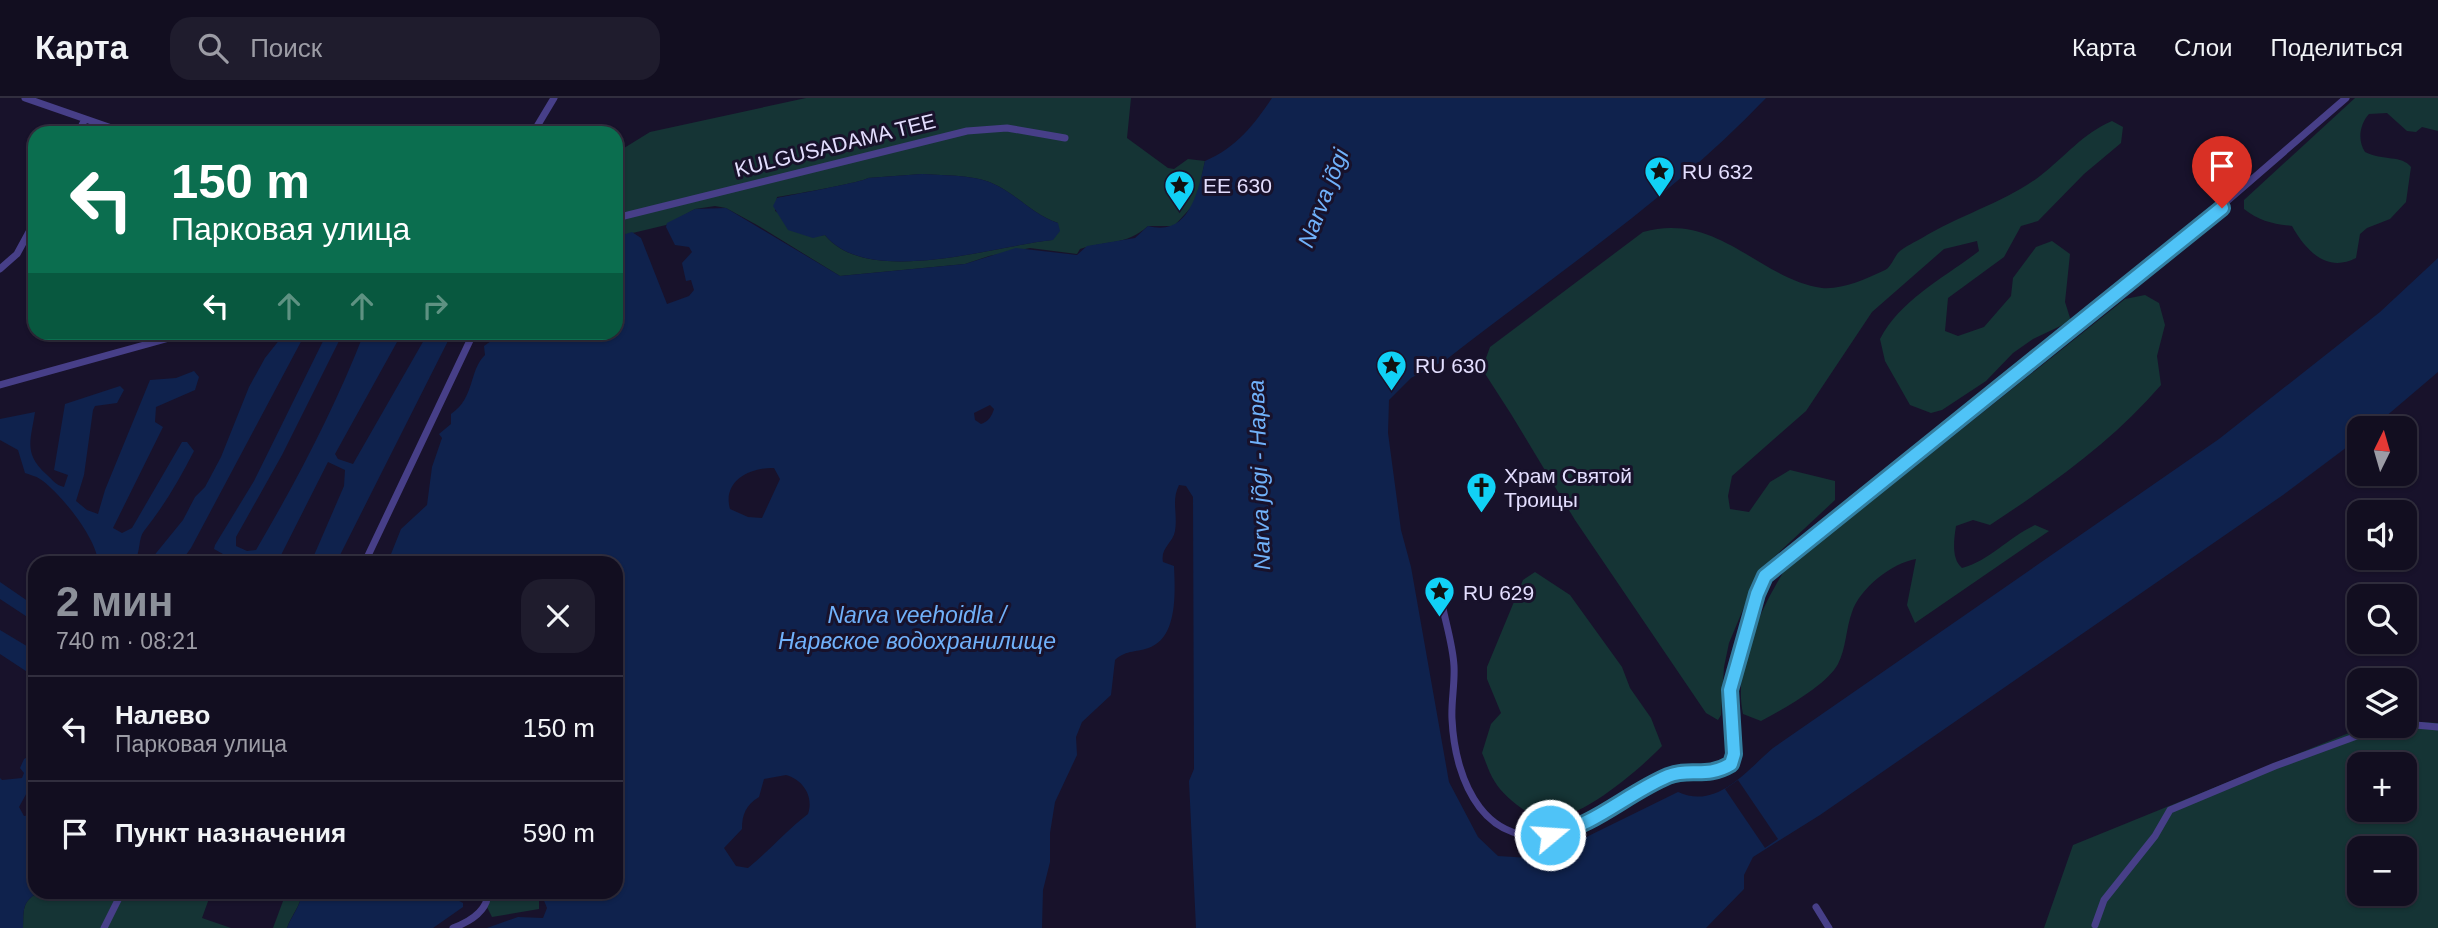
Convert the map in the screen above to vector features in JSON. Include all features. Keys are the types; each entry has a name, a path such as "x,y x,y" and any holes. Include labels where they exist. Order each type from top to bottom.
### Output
{"street":[{"path":"24,98 106,126"},
{"path":"537,126 554,98"},
{"path":"1442,604 1454,663 1452,719 1459,757 1476,805 1498,827 1528,836 1564,832 1601,815 1668,776 1721,770 1731,764 1734,754 1730,690 1757,594 1765,576 2154,265 2346,98"},
{"path":"82,126 85,119"},
{"name":"KULGUSADAMA TEE","path":"623,216 967,131 1007,128 1065,138"},
{"path":"0,269 16,254 28,233"},
{"path":"0,385 162,340"},
{"path":"368,556 470,340"},
{"path":"2417,725 2438,727"},
{"path":"2095,925 2104,900 2155,836 2170,810 2182,803 2353,738"},
{"path":"104,928 118,899"},
{"path":"453,928 479,913 488,899"},
{"path":"1816,907 1829,928"}],"green space":[{"path":"806,98 1131,98 1127,138 1168,168 1174,169 1188,159 1205,161 1196,202 1174,226 1148,226 1132,237 1089,246 1080,249 1077,254 1030,248 965,264 840,276 726,208 715,206 695,209 666,225 623,235 623,149 650,132","holes":["922,174 971,177 998,186 1041,215 1058,223 1052,240 932,260 870,259 844,251 825,235 818,236 775,211 777,197 868,178"]},
{"path":"2355,98 2438,98 2438,131 2422,127 2416,132 2407,131 2387,113 2369,114 2363,122 2361,132 2365,152 2403,161 2411,167 2406,202 2390,219 2367,228 2360,234 2356,258 2336,263 2318,257 2304,244 2292,226 2266,221 2244,209 2244,200"},
{"path":"2112,121 2123,127 2121,143 2084,174 2038,221 2021,226 2004,257 1948,298 1945,331 1958,336 1984,327 2011,296 2013,278 2036,247 2052,241 2070,254 2065,302 2071,321 2033,339 2013,353 1986,381 1942,410 1931,413 1910,405 1885,361 1880,339 1899,312 1911,301 1979,251 1977,241 1944,249 1872,312 1806,411 1732,476 1728,496 1730,509 1749,512 1770,482 1790,470 1835,481 1835,500 1759,571 1729,643 1724,667 1721,715 1718,720 1706,713 1575,520 1482,369 1490,347 1643,232 1670,228 1694,231 1716,238 1799,282 1822,288 1845,286 1886,270 1902,249 2027,185 2083,139"},
{"path":"2145,295 2159,303 2165,325 2157,356 2161,385 2102,443 2013,510 1990,525 1973,520 1956,526 1956,559 1962,568 1972,565 2035,525 2049,531 1915,623 1907,605 1916,559 1887,571 1869,586 1856,603 1841,658 1824,680 1761,721 1743,714 1741,696 1745,658 1766,603 1784,571 2125,299"},
{"path":"1535,572 1570,595 1622,667 1630,688 1651,718 1662,746 1625,780 1592,803 1575,812 1546,819 1525,811 1504,794 1493,779 1482,753 1491,724 1501,713 1487,679 1487,667 1523,580"},
{"path":"2417,722 2438,723 2438,928 2044,928 2073,845 2347,734 2347,738 2417,738"},
{"path":"30,899 209,899 202,918 231,928 23,928 27,902"},
{"path":"284,899 301,899 287,928 273,928"},
{"path":"483,899 539,899 539,909 492,917"}],"water":[{"name":"Narva veehoidla / Нарвское водохранилище","path":"1272,98 1766,98 1730,134 1652,202 1447,359 1411,378 1389,400 1388,433 1401,530 1411,567 1449,782 1478,837 1498,856 1530,858 1566,847 1678,792 1706,796 1730,785 1773,748 2219,439 2380,312 2438,258 2438,372 2386,416 2347,416 2347,447 2283,495 1820,815 1753,857 1744,875 1744,889 1706,928 1196,928 1189,781 1194,769 1193,497 1186,486 1179,485 1175,497 1175,531 1163,557 1163,562 1174,566 1174,599 1170,623 1160,641 1115,660 1111,695 1082,722 1076,737 1077,755 1055,802 1050,833 1050,862 1043,890 1042,928 487,928 518,917 543,918 547,908 543,899 623,899 623,556 390,556 401,529 427,505 432,467 442,438 439,434 451,424 451,414 464,400 476,368 485,355 484,346 490,340 623,340 623,235 632,232 641,238 667,304 689,296 694,290 691,280 686,281 682,263 692,252 689,247 675,245 666,227 667,223 695,209 726,208 840,276 965,264 1016,248 1077,255 1087,246 1135,238 1148,226 1162,228 1173,225 1182,218 1195,198 1205,161 1235,142 1251,127","holes":["990,405 994,409 991,416 981,424 975,420 974,413","774,468 780,479 762,518 748,517 730,509 730,491 734,483 747,473","786,775 806,790 808,814 748,868 736,866 724,848 742,829 746,810 759,797 764,779"]},
{"path":"922,174 961,176 989,182 1058,223 1060,231 1053,240 933,260 870,259 845,251 825,235 813,238 788,230 773,206 777,198 868,178"},
{"path":"279,340 302,340 191,548 185,556 154,556 205,487 221,457 249,387 265,358"},
{"path":"324,340 340,340 282,455 236,537 236,546 247,551 256,550 301,470 341,389 361,340 398,340 335,454 338,459 353,464 424,340 448,340 340,556 314,556 344,486 345,470 328,462 281,556 226,556 214,549 254,481"},
{"path":"194,371 199,377 195,390 156,407 155,422 163,427 113,528 122,533 132,528 182,442 187,442 194,451 171,492 142,534 137,556 97,556 92,542 67,505 48,485 25,473 18,450 0,440 0,419 35,412 31,453 56,484 64,487 68,475 54,470 65,404 120,386 124,390 117,403 95,406 93,410 84,475 76,501 87,510 98,514 105,490 150,380 176,378"},
{"path":"0,582 28,601 28,617 0,599"},
{"path":"0,630 28,647 28,672 0,654"},
{"path":"28,757 28,791 19,807 24,816 28,815 29,899 23,914 23,928 0,928 0,778 22,778 24,773 20,768"},
{"path":"301,899 453,899 463,903 463,907 433,928 287,928"}],"pier":[{"path":"1738,780 1778,839 1765,848 1725,789"}],"place":[{"name":"RU 632","path":"1659,198"},
{"name":"EE 630","path":"1180,212"},
{"name":"RU 630","path":"1392,392"},
{"name":"Храм Святой Троицы","path":"1481,514"},
{"name":"RU 629","path":"1440,619"}],"route":[{"path":"1550,835 1592,820 1668,776 1680,773 1712,773 1731,764 1734,754 1730,690 1757,594 1765,576 2222,208"}],"water label":[{"name":"Narva jõgi","path":"1323,198"},
{"name":"Narva jõgi - Нарва","path":"1259,475"}]}
